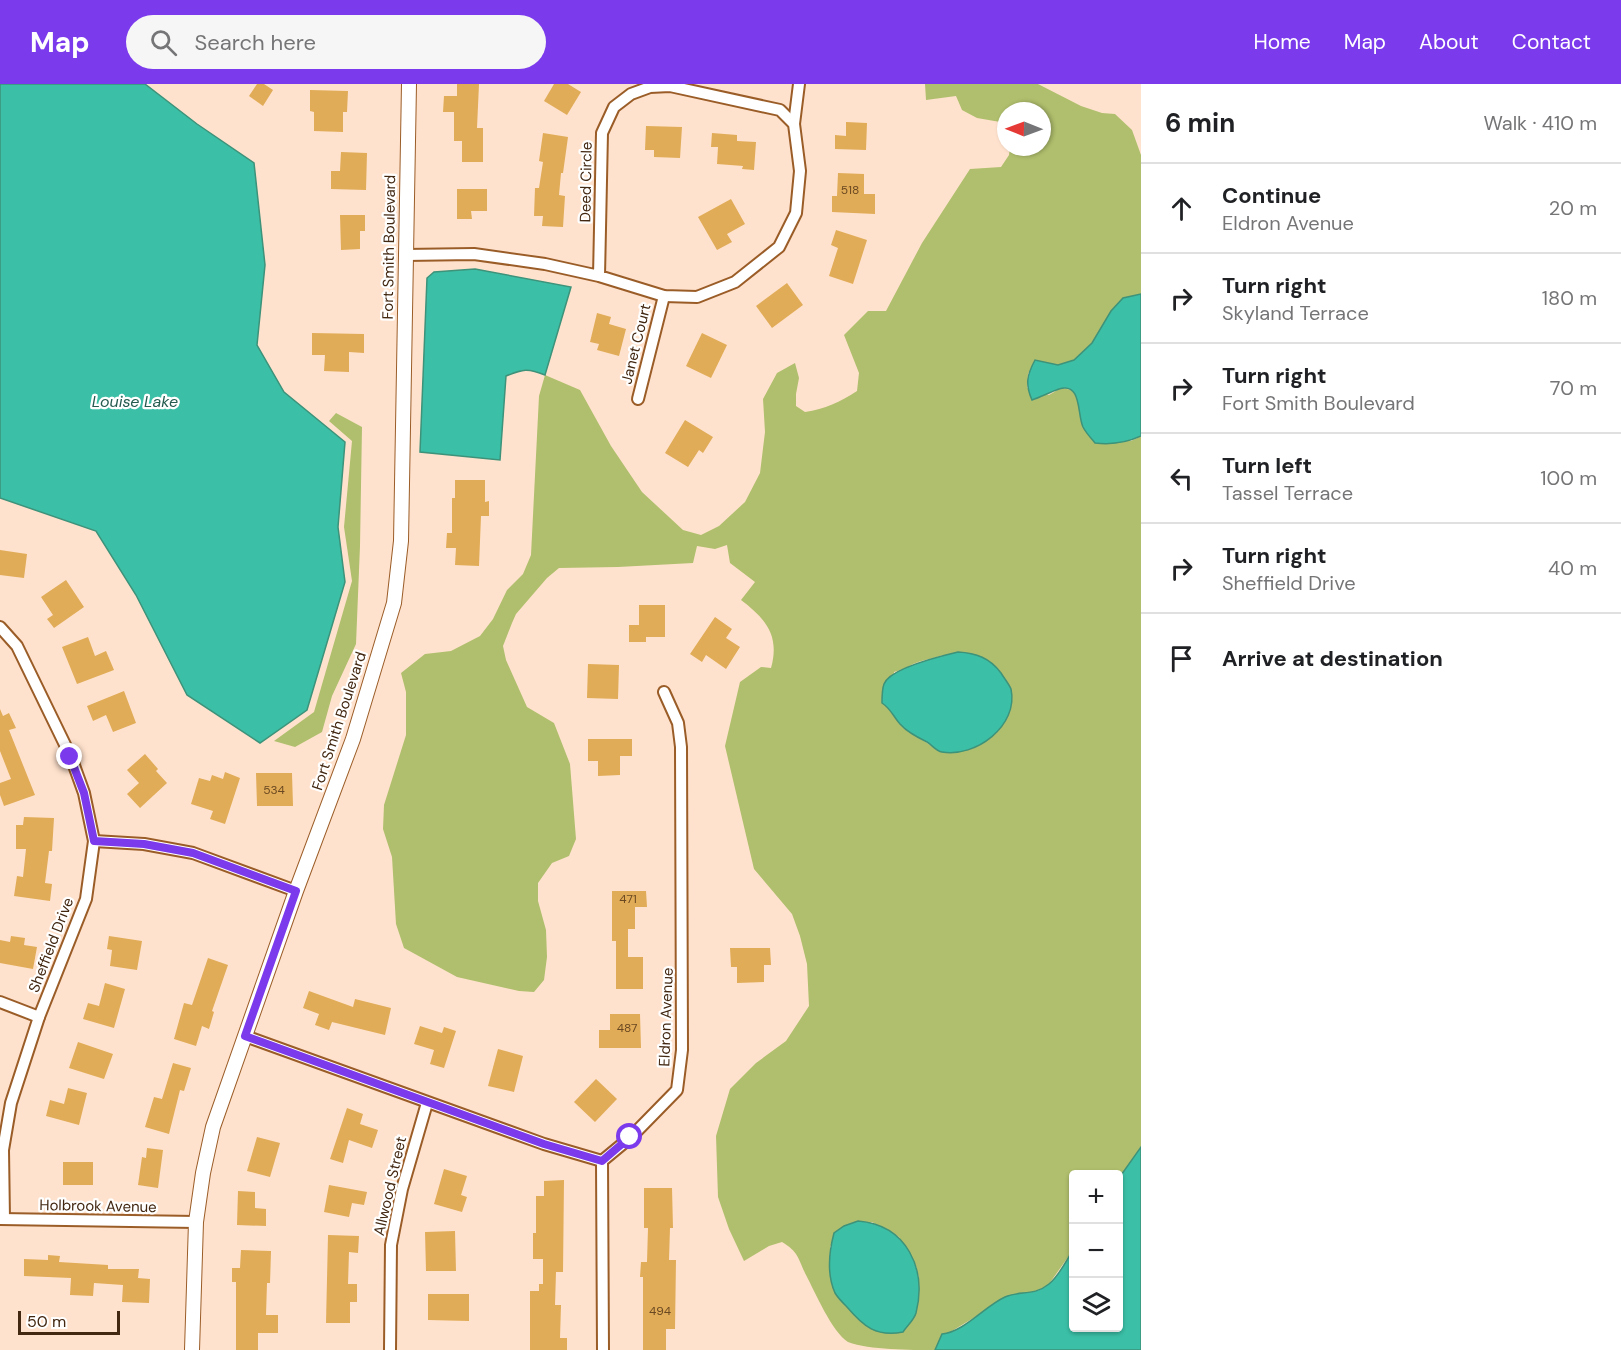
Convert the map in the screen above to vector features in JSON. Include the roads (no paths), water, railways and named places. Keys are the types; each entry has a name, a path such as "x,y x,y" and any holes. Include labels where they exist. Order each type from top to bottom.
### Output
{"street":[{"name":"Fort Smith Boulevard","path":"192,1350 196,1222 213,1127 296,891 353,739 394,603 401,541 409,84"},
{"path":"405,255 474,254 545,264 599,276 664,296 697,297 735,282 779,247 796,213 800,171 794,124 799,84"},
{"name":"Deed Circle","path":"599,276 602,133 614,107 631,94 650,87 670,86 780,110 794,124"},
{"name":"Janet Court","path":"638,399 664,296"},
{"name":"Sheffield Drive","path":"0,627 17,646 70,757 84,793 94,841 86,899 39,1017 11,1103 3,1150 2,1219"},
{"name":"Eldron Avenue","path":"602,1161 630,1137 677,1090 682,1050 681,747 678,723 664,692"},
{"path":"94,841 144,844 193,853 296,891"},
{"path":"0,1002 39,1017"},
{"path":"245,1036 544,1144 602,1161 603,1350"},
{"name":"Allwood Street","path":"390,1350 391,1245 402,1189 427,1103"},
{"name":"Holbrook Avenue","path":"2,1219 196,1222"}],"water":[{"name":"Louise Lake","path":"0,84 145,84 197,124 254,163 265,265 257,345 284,392 345,442 338,527 345,582 307,710 260,743 187,695 136,595 96,531 0,498"},
{"path":"475,269 571,287 545,375 526,370 506,376 500,460 420,452 427,278 434,272"},
{"path":"1141,294 1141,436 1119,443 1095,443 1083,427 1077,400 1072,390 1059,389 1032,400 1028,389 1030,370 1035,360 1058,365 1074,360 1092,343 1111,311 1123,298"},
{"path":"958,652 977,655 992,664 1010,687 1012,703 1001,727 992,737 968,750 955,753 942,752 900,724 882,703 883,688 888,678 906,668"},
{"path":"1141,1147 1141,1350 935,1350 942,1334 958,1329 997,1301 1011,1295 1037,1291 1049,1284 1069,1257 1069,1332 1123,1332 1123,1172"},
{"path":"858,1221 875,1224 889,1231 901,1240 910,1252 918,1281 919,1297 916,1313 903,1332 885,1333 871,1329 859,1320 835,1293 832,1286 830,1263 834,1233"}]}
